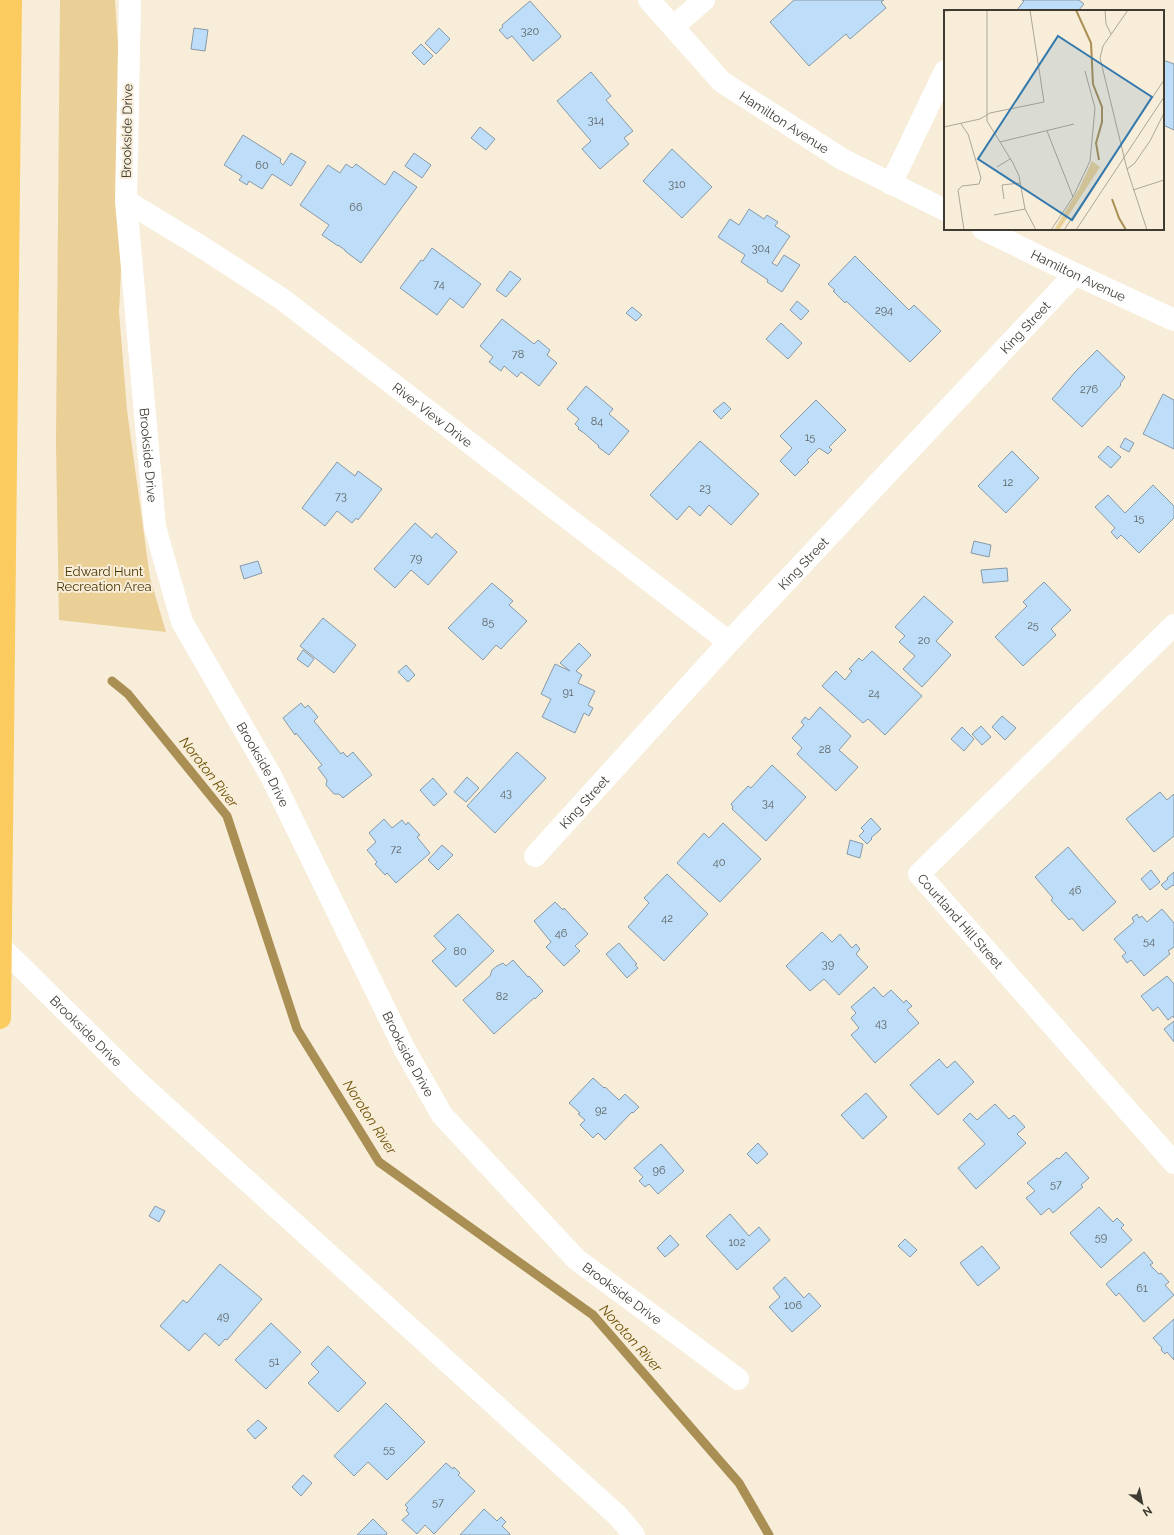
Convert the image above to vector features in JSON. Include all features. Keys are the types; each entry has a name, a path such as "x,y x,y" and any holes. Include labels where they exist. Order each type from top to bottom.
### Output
{"highway":[{"path":"0,1018 11,0"}],"street":[{"name":"Brookside Drive","path":"130,0 126,201 155,526 182,622 271,776 405,1050 442,1115 576,1259 738,1379"},
{"name":"Hamilton Avenue","path":"649,0 722,82 842,159 944,210"},
{"path":"673,27 704,0"},
{"path":"892,184 944,73"},
{"name":"River View Drive","path":"126,201 205,249 282,299 729,642"},
{"name":"Hamilton Avenue","path":"985,230 1174,320"},
{"name":"King Street","path":"535,856 729,642 1075,274"},
{"name":"Courtland Hill Street","path":"1174,626 919,874 1174,1163"},
{"name":"Brookside Drive","path":"0,946 139,1083 612,1510 634,1535"}],"green space":[{"name":"Edward Hunt Recreation Area","path":"60,0 115,0 126,167 119,312 127,410 150,578 166,632 59,620 56,442"}],"building":[{"path":"794,0 884,0 881,2 886,8 850,39 846,34 809,66 770,22"},
{"path":"1022,0 1079,0 1084,4 1079,10 1017,10 1024,1"},
{"path":"530,1 561,36 533,61 512,36 507,39 499,30 503,27 502,25"},
{"path":"194,28 208,30 205,51 191,49"},
{"path":"439,28 450,39 436,54 425,43"},
{"path":"421,44 433,56 424,65 412,53"},
{"path":"1164,60 1174,64 1174,130 1164,125"},
{"path":"591,72 611,96 606,100 633,131 624,138 629,144 600,169 582,149 591,141 557,101"},
{"path":"480,127 495,139 486,150 471,138"},
{"path":"243,135 281,159 280,162 283,165 291,153 306,162 291,186 272,174 262,189 249,181 247,185 239,180 242,176 224,165"},
{"path":"672,149 712,187 682,218 643,181"},
{"path":"414,153 431,165 422,178 405,166"},
{"path":"346,164 352,168 356,164 385,185 394,171 417,187 361,263 345,250 322,235 329,225 300,205 328,165 340,173"},
{"path":"749,209 764,219 767,215 778,222 775,226 790,236 772,263 777,266 784,255 800,265 782,292 767,282 768,280 741,262 745,255 718,237 730,219 739,225"},
{"path":"432,248 481,284 463,308 450,298 437,315 400,288"},
{"path":"855,256 909,310 914,305 941,331 910,362 846,301 845,303 833,291 835,290 828,284"},
{"path":"510,271 521,279 506,297 496,290"},
{"path":"797,301 809,311 801,320 790,310"},
{"path":"632,307 642,315 636,321 626,313"},
{"path":"502,319 534,344 538,340 550,350 547,355 557,363 539,386 521,372 517,377 504,366 501,371 489,362 493,357 480,346"},
{"path":"781,323 802,343 788,359 766,339"},
{"path":"1097,350 1125,377 1120,384 1121,385 1082,427 1052,399 1076,371"},
{"path":"586,386 613,409 609,414 629,431 609,455 578,429 579,428 575,424 579,419 567,409"},
{"path":"1163,394 1174,400 1174,449 1143,434"},
{"path":"816,400 846,430 829,447 832,450 828,454 819,448 807,460 809,462 795,476 780,461 792,448 780,436"},
{"path":"724,402 731,409 721,419 713,411"},
{"path":"1125,438 1134,443 1129,452 1120,447"},
{"path":"700,441 759,494 731,525 709,505 700,516 689,506 677,520 650,495"},
{"path":"1108,446 1121,457 1111,468 1098,457"},
{"path":"1012,451 1039,478 1006,513 978,486"},
{"path":"337,462 355,476 358,471 382,489 358,520 356,518 352,523 337,511 325,526 302,508"},
{"path":"1153,485 1174,506 1174,518 1139,553 1121,535 1117,539 1111,532 1115,528 1095,507 1108,495 1125,513"},
{"path":"415,523 432,538 436,533 457,552 428,585 411,570 395,588 374,569"},
{"path":"974,541 991,545 989,557 971,553"},
{"path":"258,561 262,573 244,579 240,566"},
{"path":"1007,568 1008,581 983,583 981,570"},
{"path":"1044,582 1071,610 1051,629 1056,635 1023,666 995,637 1027,606 1023,602"},
{"path":"492,583 513,601 509,605 527,621 501,649 496,645 483,660 448,628"},
{"path":"924,596 953,622 936,641 951,655 922,687 903,669 915,656 899,642 905,636 895,627"},
{"path":"323,618 356,645 334,673 300,646"},
{"path":"579,643 591,655 576,671 582,675 578,683 595,691 588,705 593,708 589,716 584,713 575,733 542,717 551,699 541,694 555,664 570,671 560,663"},
{"path":"303,650 314,659 308,667 297,659"},
{"path":"872,651 922,696 885,735 868,719 863,723 822,686 836,671 845,680 852,671 849,669 859,658 862,661"},
{"path":"406,665 415,675 408,682 398,672"},
{"path":"301,703 305,708 308,705 318,717 314,721 341,754 343,752 347,757 353,752 372,775 343,798 339,794 334,794 326,785 327,780 318,768 322,765 296,733 295,735 283,718"},
{"path":"820,707 851,736 839,750 858,767 836,791 797,754 802,748 792,738 804,725 801,722 805,717 809,720"},
{"path":"1002,716 1016,728 1005,740 992,727"},
{"path":"981,726 991,737 982,745 972,734"},
{"path":"962,727 974,739 964,751 951,739"},
{"path":"517,752 546,778 495,833 467,806"},
{"path":"772,765 806,797 766,841 732,809 733,807 731,804 748,786 751,788"},
{"path":"467,777 479,788 466,802 454,792"},
{"path":"433,778 447,794 434,806 420,790"},
{"path":"1160,792 1167,800 1174,794 1174,836 1154,852 1126,819"},
{"path":"871,818 881,829 867,844 859,836 864,831 861,828"},
{"path":"384,819 392,828 402,820 406,825 408,822 420,835 417,837 430,853 396,883 387,873 385,875 375,864 377,862 367,850 376,842 369,833"},
{"path":"723,823 761,859 720,902 677,863 704,833 709,838"},
{"path":"850,840 863,844 860,858 847,854"},
{"path":"442,845 453,855 438,870 428,860"},
{"path":"1068,847 1116,902 1083,931 1072,918 1069,920 1051,900 1053,898 1035,877"},
{"path":"1151,870 1160,882 1150,890 1141,879"},
{"path":"1174,872 1174,886 1173,885 1166,890 1161,885"},
{"path":"667,874 708,914 664,961 628,927 649,903 644,898"},
{"path":"555,902 563,910 564,908 588,934 575,946 580,951 564,966 546,947 551,942 534,921"},
{"path":"1162,909 1174,923 1174,947 1168,951 1170,954 1144,976 1131,960 1127,963 1122,956 1126,953 1114,939 1134,922 1132,918 1137,914 1139,918 1142,916 1147,922"},
{"path":"458,914 494,951 456,987 432,961 446,949 434,936"},
{"path":"822,932 832,942 840,934 852,948 856,944 860,949 856,954 868,967 839,995 824,979 810,991 786,966"},
{"path":"619,943 637,964 635,965 638,968 627,978 606,954"},
{"path":"513,960 543,991 494,1034 463,1000 490,976 492,970 497,966 503,963 506,966"},
{"path":"1167,976 1174,984 1174,1018 1173,1016 1168,1020 1158,1007 1153,1011 1141,996"},
{"path":"874,987 883,997 891,990 904,1003 906,1000 912,1006 907,1010 919,1023 875,1063 851,1035 859,1028 851,1018 856,1013 851,1007"},
{"path":"1174,1021 1174,1042 1164,1029"},
{"path":"939,1059 947,1068 955,1061 974,1082 938,1115 910,1085"},
{"path":"593,1078 619,1100 625,1094 639,1107 633,1113 632,1112 605,1140 598,1133 593,1138 580,1125 585,1120 569,1103"},
{"path":"866,1093 887,1117 863,1139 841,1115"},
{"path":"995,1104 1009,1119 1014,1115 1025,1127 1017,1134 1026,1143 976,1189 958,1168 985,1144 963,1120 970,1113 977,1120"},
{"path":"758,1143 768,1154 757,1164 747,1154"},
{"path":"661,1144 684,1171 658,1194 649,1184 645,1187 639,1181 643,1177 634,1168"},
{"path":"1066,1152 1089,1178 1081,1185 1083,1187 1053,1213 1049,1208 1041,1215 1026,1198 1035,1191 1027,1183"},
{"path":"155,1206 165,1211 159,1222 149,1216"},
{"path":"1099,1207 1113,1222 1117,1218 1124,1225 1121,1228 1132,1240 1101,1268 1070,1233"},
{"path":"730,1214 749,1236 759,1227 770,1240 737,1270 706,1236"},
{"path":"670,1235 679,1245 665,1257 657,1248"},
{"path":"905,1239 917,1250 910,1257 898,1246"},
{"path":"982,1246 1000,1268 978,1286 960,1263"},
{"path":"1144,1252 1153,1263 1150,1265 1159,1274 1161,1273 1169,1282 1165,1285 1174,1295 1144,1322 1119,1293 1116,1296 1106,1284"},
{"path":"220,1264 262,1299 227,1340 225,1339 219,1346 205,1333 189,1351 160,1326 183,1300 187,1303"},
{"path":"785,1277 804,1298 809,1293 821,1306 792,1332 769,1307 780,1297 773,1288"},
{"path":"1174,1319 1174,1360 1167,1352 1165,1354 1161,1350 1162,1348 1153,1338"},
{"path":"271,1323 301,1352 266,1389 235,1360"},
{"path":"328,1346 366,1383 338,1412 308,1383 319,1372 311,1364"},
{"path":"386,1403 425,1442 387,1480 368,1462 354,1476 334,1456"},
{"path":"258,1420 267,1428 255,1439 247,1430"},
{"path":"446,1463 453,1469 454,1467 460,1473 458,1475 475,1491 434,1534 425,1525 417,1534 402,1520 409,1514 406,1510 408,1508 405,1505"},
{"path":"303,1475 312,1483 301,1496 292,1487"},
{"path":"484,1509 497,1521 501,1517 506,1522 502,1526 510,1534 509,1535 460,1535"},
{"path":"373,1519 387,1533 386,1535 357,1535"}],"waterway":[{"name":"Noroton River","path":"112,681 128,694 227,816 297,1029 379,1162 593,1315 739,1483 769,1535"}]}
